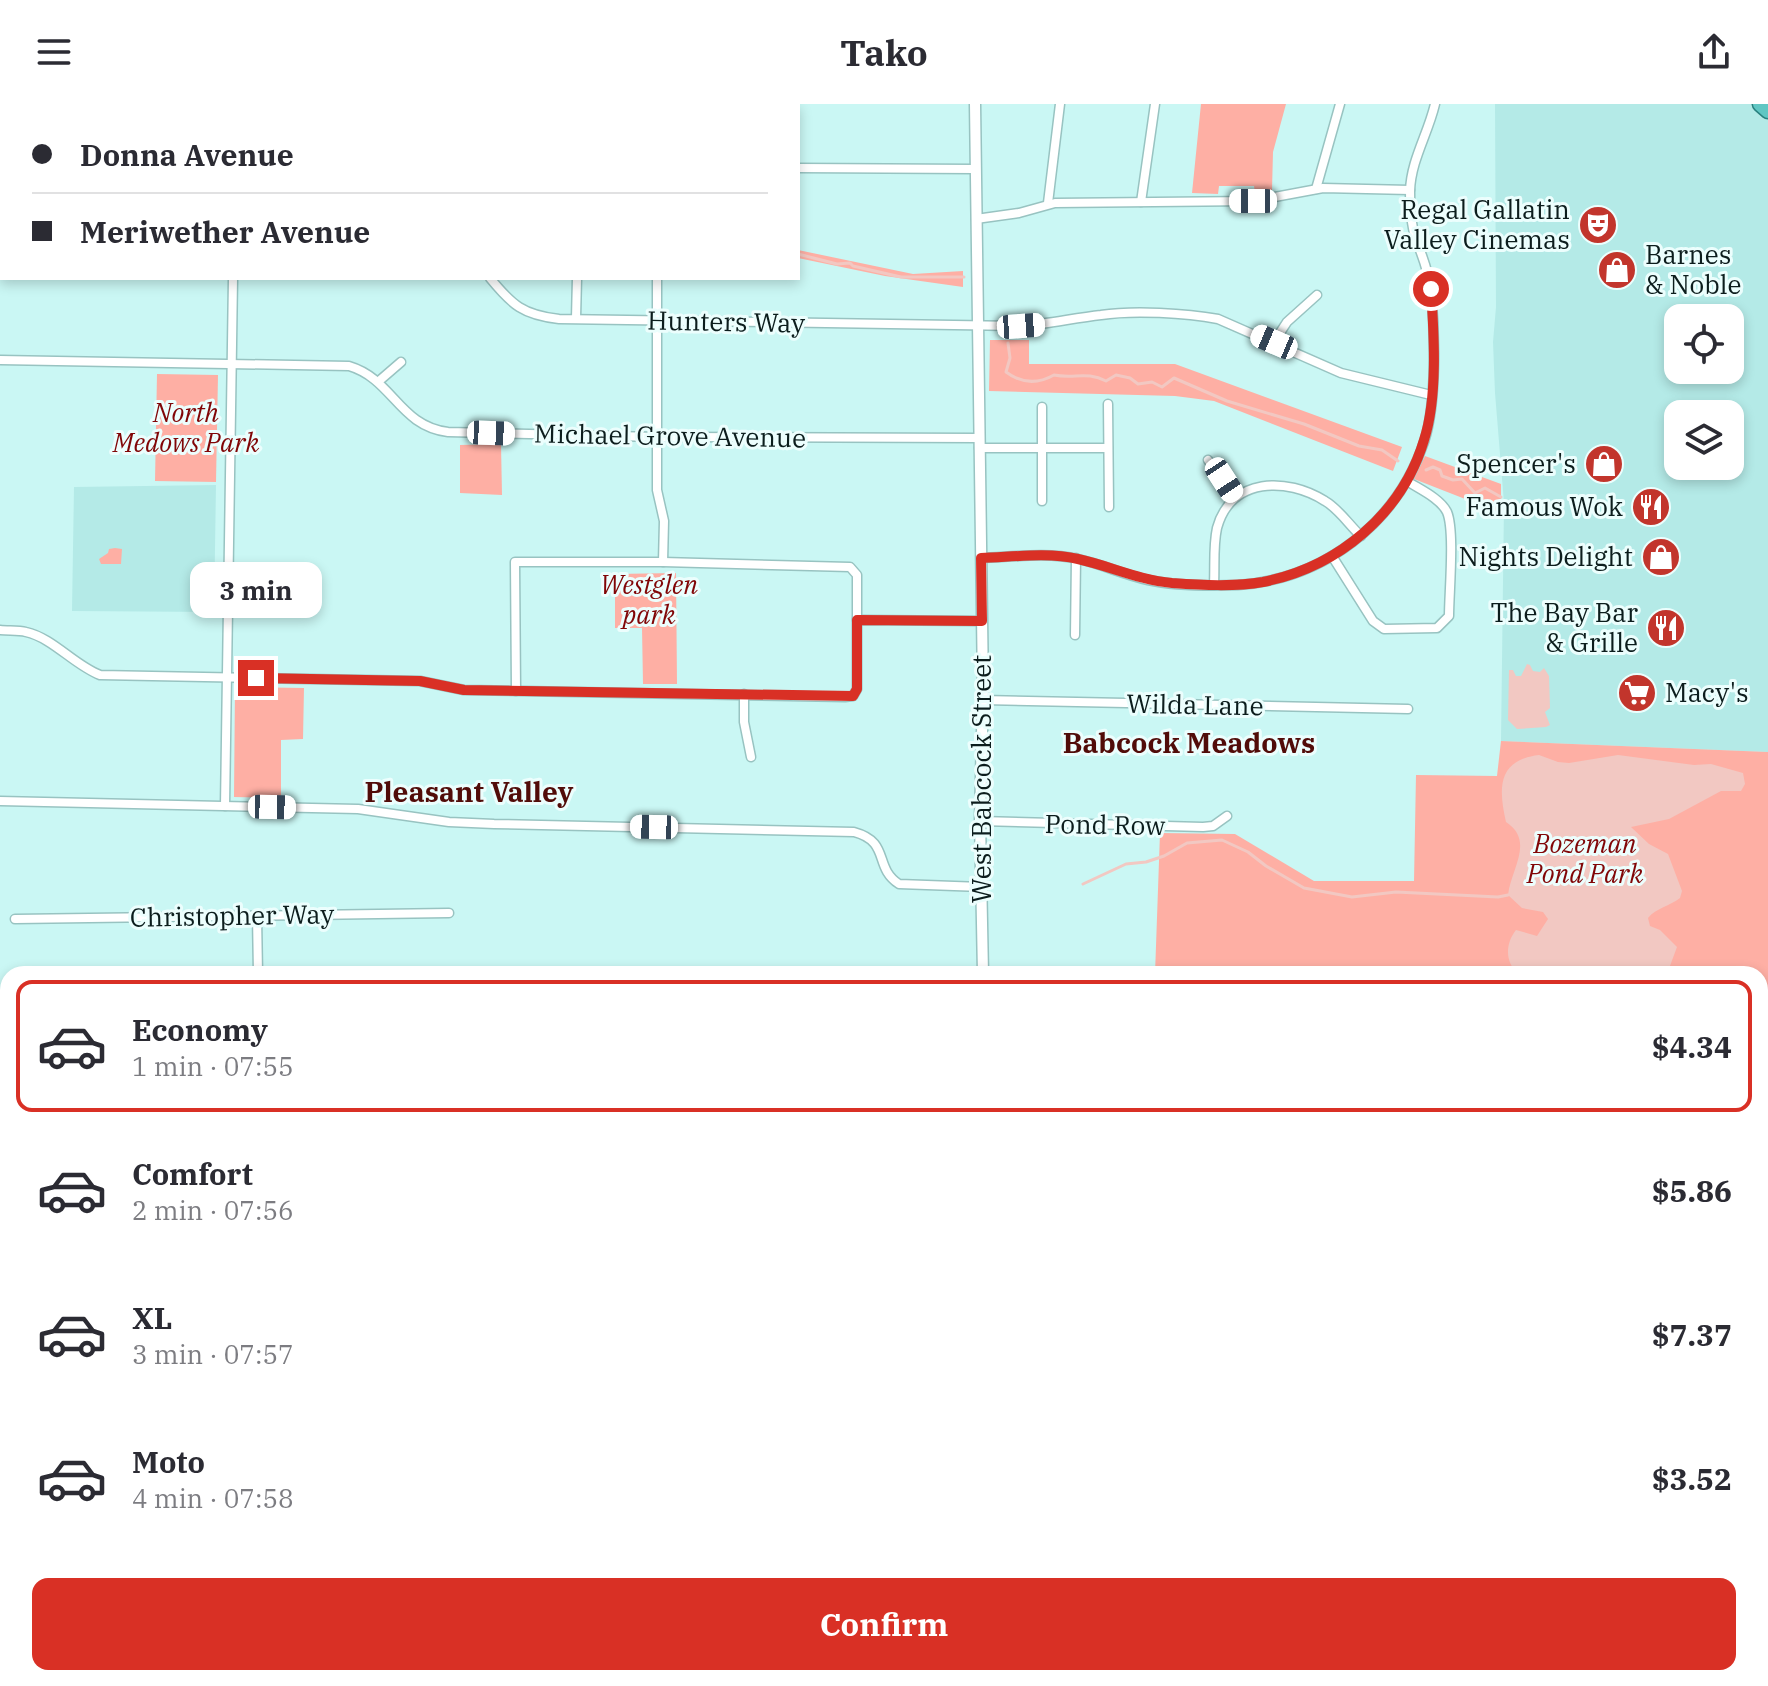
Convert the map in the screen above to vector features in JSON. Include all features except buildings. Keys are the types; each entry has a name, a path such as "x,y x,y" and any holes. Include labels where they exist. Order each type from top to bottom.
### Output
{"highway":[{"path":"1760,104 1768,111"}],"street":[{"name":"West Babcock Street","path":"975,104 983,700 980,821 983,966"},
{"path":"1048,203 1060,104"},
{"path":"1141,202 1155,104"},
{"path":"1316,189 1340,104"},
{"path":"981,558 1076,558 1148,580 1214,584 1261,582 1292,575 1332,556 1361,536 1383,515 1407,481 1424,442 1431,395 1431,289 1424,256 1414,232 1410,190 1413,168 1435,104"},
{"path":"800,168 975,169"},
{"path":"976,219 1019,213 1048,203 1253,201 1316,189 1410,190"},
{"path":"225,806 233,280"},
{"name":"Hunters Way","path":"492,280 507,299 530,314 576,318 977,326 1048,324 1104,314 1198,315 1218,319 1341,373 1431,395"},
{"path":"576,318 577,280"},
{"path":"657,280 657,490 664,521 663,562"},
{"path":"1274,342 1287,322 1317,295"},
{"name":"Michael Grove Avenue","path":"0,360 340,365 357,368 379,381 419,424 436,430 1108,448"},
{"path":"379,381 401,362"},
{"path":"1108,404 1109,507"},
{"path":"1042,407 1042,501"},
{"path":"1208,460 1235,497"},
{"path":"1332,556 1373,621 1384,629 1437,628 1449,616 1450,534 1447,513 1439,502 1407,481"},
{"path":"1214,584 1216,531 1225,511 1235,497 1260,485 1290,486 1326,501 1361,536"},
{"path":"1075,635 1076,558"},
{"path":"0,630 26,632 39,637 100,675 420,681 451,689 516,691 853,696 857,689 857,575 850,567 515,562 516,691"},
{"path":"857,620 982,621"},
{"path":"744,694 744,722 751,757"},
{"name":"Wilda Lane","path":"983,700 1408,709"},
{"path":"0,801 358,809 449,822 494,824 854,832 865,835 877,845 885,868 899,884 982,887"},
{"name":"Pond Row","path":"980,821 1203,827 1213,826 1227,816"},
{"name":"Christopher Way","path":"15,919 449,913"},
{"path":"257,916 258,966"}],"shaded area":[{"path":"1495,104 1768,104 1768,752 1501,741 1504,503 1493,342 1496,307"},
{"path":"216,485 214,612 72,611 74,487"},
{"path":"1527,664 1533,671 1540,672 1544,668 1549,676 1550,708 1545,712 1550,725 1546,727 1517,729 1508,720 1509,670 1521,676"},
{"path":"1539,755 1569,763 1618,755 1694,765 1711,764 1743,773 1745,784 1741,791 1721,791 1669,819 1631,827 1649,844 1668,854 1682,891 1680,898 1648,918 1650,926 1660,930 1677,947 1670,966 1512,966 1508,947 1512,935 1516,930 1537,936 1548,919 1543,912 1522,908 1508,895 1520,847 1515,830 1506,822 1502,787 1508,769 1525,758"}],"green space":[{"path":"1201,104 1286,104 1273,152 1272,190 1255,193 1254,186 1219,186 1218,194 1192,193"},
{"path":"800,250 913,274 963,271 963,287 885,276 800,258"},
{"path":"990,340 1029,340 1029,364 1175,364 1402,447 1393,471 1214,401 1175,396 989,391"},
{"name":"North Medows Park","path":"157,374 218,375 216,482 155,481"},
{"path":"501,444 502,495 460,493 460,445"},
{"path":"1425,456 1501,484 1501,513 1414,479"},
{"path":"109,549 122,549 121,564 101,564 99,559"},
{"name":"Westglen park","path":"676,573 677,684 643,684 642,628 615,628 615,574"},
{"path":"235,687 304,688 303,739 281,740 281,798 234,797"},
{"name":"Bozeman Pond Park","path":"1501,741 1768,752 1768,966 1155,966 1160,833 1235,834 1314,881 1414,881 1416,775 1497,776"}],"waterway":[{"path":"800,255 837,264 850,263 901,277 964,277"},
{"path":"1008,343 1010,358 1006,372 1024,381 1042,380 1054,375 1086,376 1106,381 1116,375 1130,378 1138,384 1152,382 1162,387 1174,378 1227,401 1304,424 1359,446 1382,450 1398,461"},
{"path":"1426,470 1433,467 1440,470 1442,476 1462,479 1475,493 1485,488 1501,497"},
{"path":"1083,884 1126,864 1164,856 1187,843 1222,840 1248,852 1304,888 1352,897 1396,892 1508,895"}],"place":[{"name":"Regal Gallatin Valley Cinemas","path":"1598,225"},
{"name":"Barnes & Noble","path":"1617,270"},
{"name":"Spencer's","path":"1604,464"},
{"name":"Famous Wok","path":"1651,507"},
{"name":"Nights Delight","path":"1661,557"},
{"name":"The Bay Bar & Grille","path":"1666,628"},
{"name":"Macy's","path":"1637,693"}],"district":[{"name":"Babcock Meadows","path":"1189,743"},
{"name":"Pleasant Valley","path":"469,792"}],"route":[{"path":"256,678 420,681 464,690 845,697 853,696 857,689 857,620 982,621 981,558 1076,558 1148,580 1174,583 1236,585 1292,575 1343,551 1383,515 1407,481 1424,442 1431,406 1431,289"}]}
